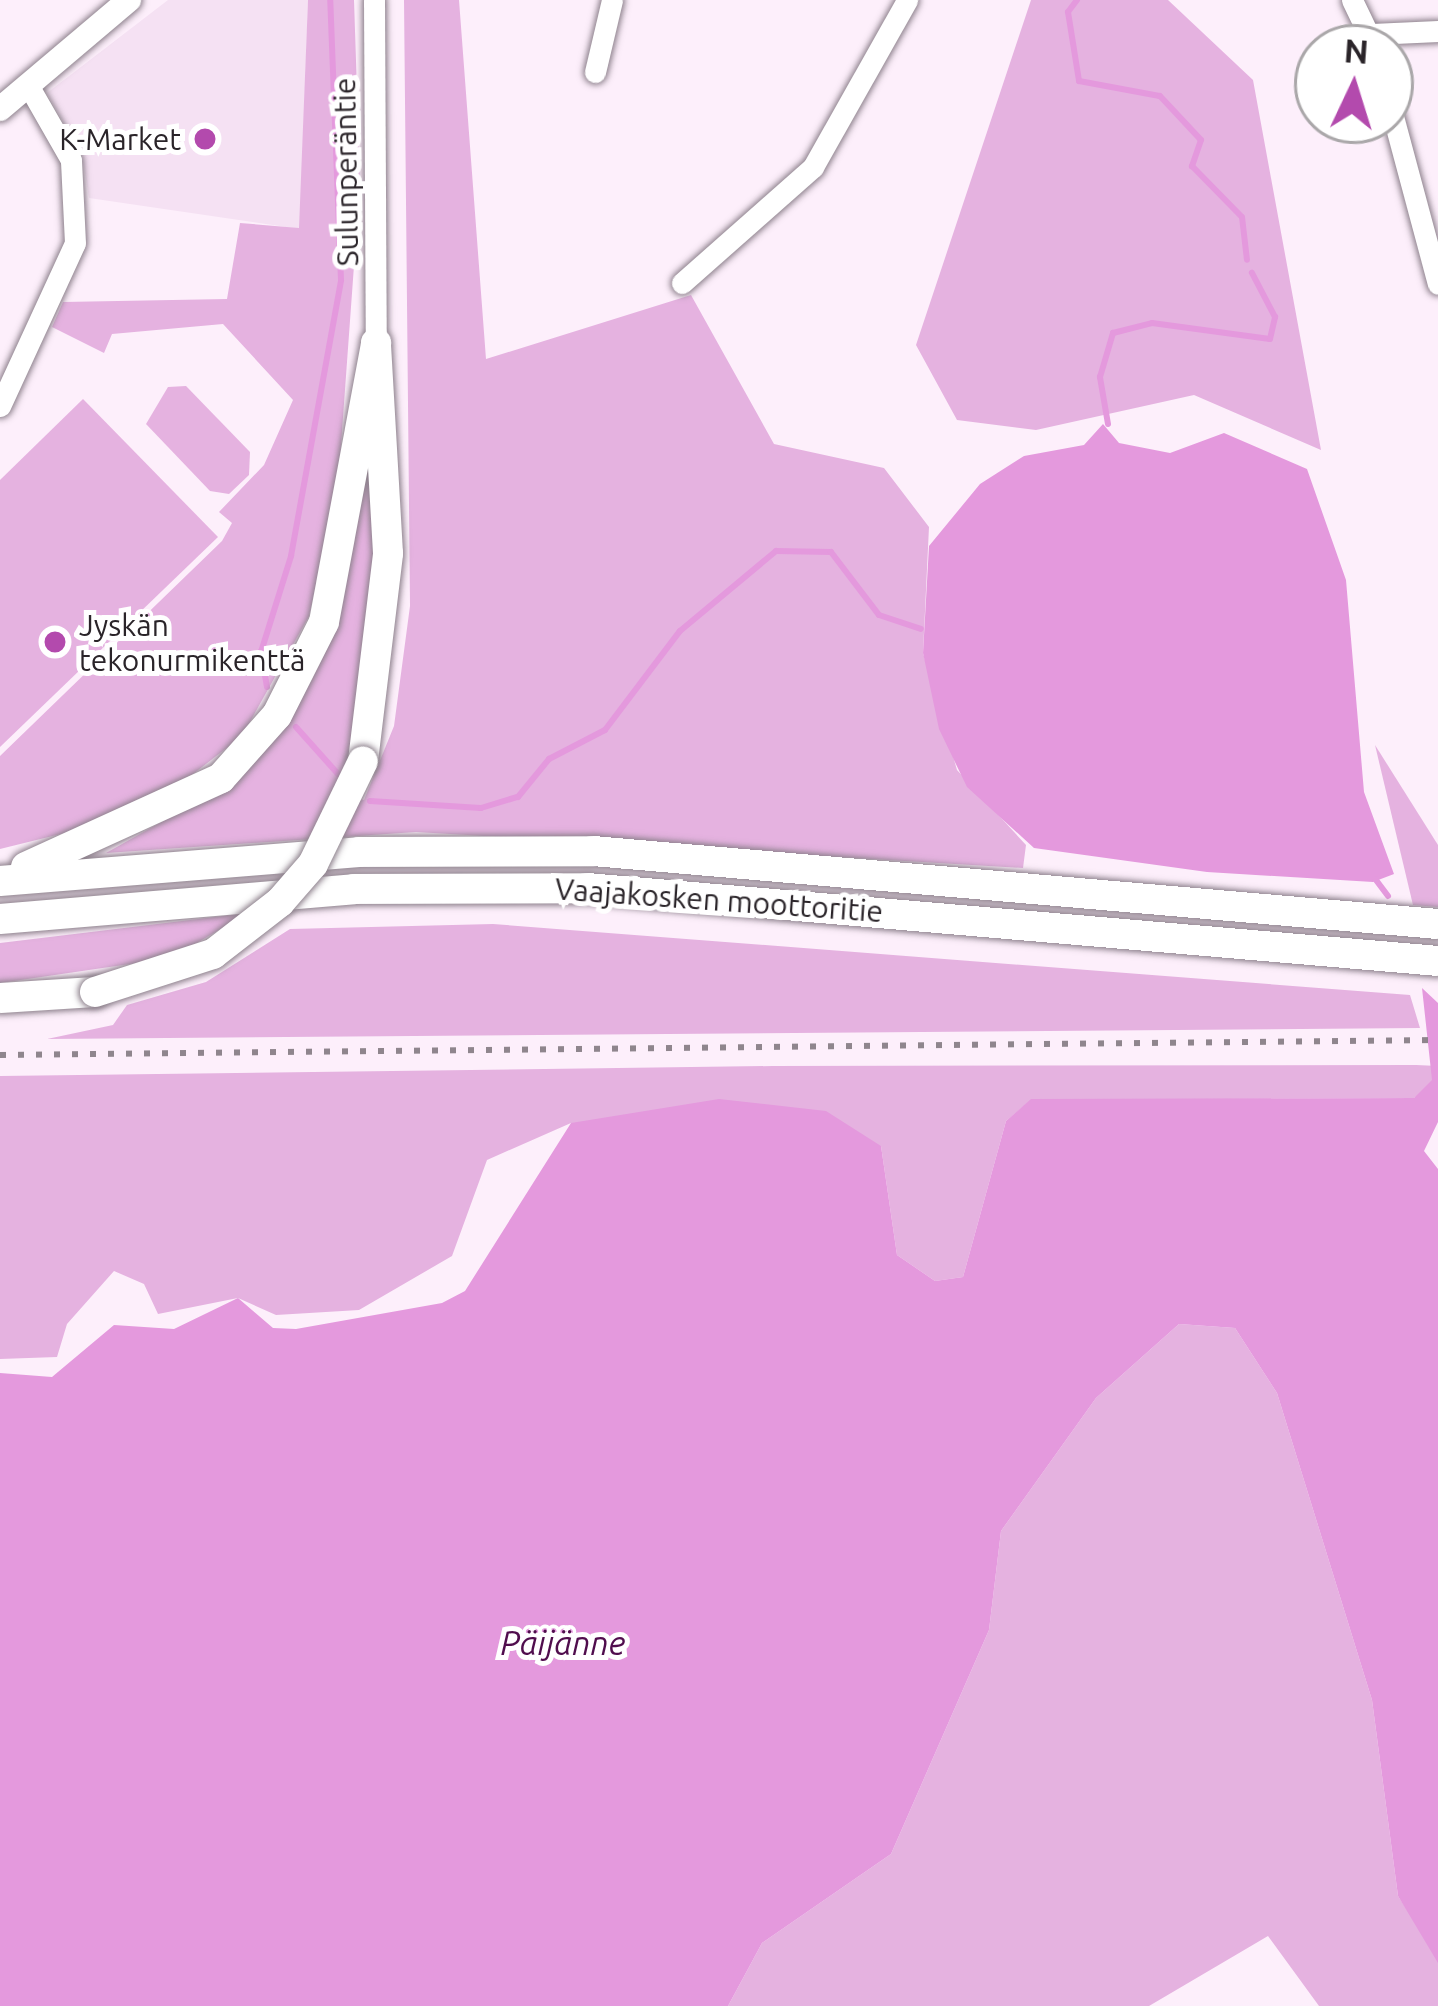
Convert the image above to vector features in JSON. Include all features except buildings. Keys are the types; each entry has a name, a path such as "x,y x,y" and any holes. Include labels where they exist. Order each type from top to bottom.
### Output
{"highway":[{"path":"0,998 95,992 213,954 280,902 313,864 363,760 388,553 376,343"},
{"path":"0,880 188,797 278,715 324,622 376,343"},
{"name":"Vaajakosken moottoritie","path":"0,880 359,852 593,851 1438,924"},
{"name":"Vaajakosken moottoritie","path":"0,920 354,889 587,888 1438,961"}],"main road":[{"path":"0,109 129,0"}],"street":[{"name":"Sulunperäntie","path":"374,0 376,343"},
{"path":"595,72 612,0"},
{"path":"682,283 813,166 907,0"},
{"path":"0,406 75,244 70,160 28,85"},
{"path":"1400,144 1438,284"}],"shaded area":[{"path":"168,0 308,0 300,229 89,198 82,155 47,93"},
{"path":"308,0 354,0 360,183 338,486 309,616 242,736 193,774 93,826 0,849 0,756 222,541 232,523 219,512 264,465 293,400 223,324 112,334 104,353 52,327 63,302 227,299 240,223 299,228"},
{"path":"404,0 459,0 486,359 691,295 774,444 884,468 929,527 923,653 957,770 1026,845 1023,868 416,832 106,853 224,787 312,680 351,557 372,385 376,606 341,796 364,800 394,726 410,606"},
{"path":"1031,0 1168,0 1253,80 1321,450 1194,395 1036,430 957,420 916,345"},
{"path":"186,386 250,452 249,475 229,494 210,491 146,424 168,387"},
{"name":"Jyskän tekonurmikenttä","path":"83,399 218,537 0,747 0,480"},
{"path":"1375,745 1438,845 1438,907 1413,905"},
{"path":"248,913 171,958 0,983 0,943"},
{"path":"493,924 1410,995 1420,1028 47,1039 113,1025 127,1005 206,982 290,929"},
{"path":"1416,1065 1438,1066 1438,1082 1414,1098 1031,1100 1006,1121 963,1277 935,1281 897,1255 881,1146 571,1123 487,1160 452,1256 359,1310 276,1315 238,1298 158,1314 144,1284 114,1271 67,1324 57,1357 0,1359 0,1076 773,1066"},
{"path":"1179,1324 1235,1328 1277,1393 1372,1700 1398,1896 1438,1957 1438,2006 1319,2006 1268,1936 1149,2006 728,2006 762,1943 891,1854 989,1630 1001,1531 1096,1398"}],"water":[{"path":"1103,424 1119,443 1170,453 1224,433 1307,469 1346,580 1364,792 1394,874 1373,882 1207,872 1034,848 967,787 939,729 923,653 929,546 980,484 1024,456 1084,445"},
{"name":"Päijänne","path":"1422,988 1438,1003 1438,1122 1424,1151 1438,1169 1438,1963 1398,1896 1372,1700 1277,1393 1235,1328 1179,1324 1096,1398 1001,1531 989,1630 891,1854 762,1943 728,2006 0,2006 0,1373 52,1377 114,1325 174,1329 238,1298 273,1328 296,1329 442,1303 465,1291 571,1123 719,1099 826,1111 881,1146 897,1255 935,1281 963,1277 1006,1121 1031,1099 1414,1098 1432,1080"}],"waterway":[{"path":"267,687 261,652 291,556 341,280 330,0"},
{"path":"1077,0 1068,12 1079,81 1160,96 1201,140 1192,166 1242,217 1247,260"},
{"path":"1108,424 1100,377 1113,333 1152,323 1270,339 1275,317 1252,273"},
{"path":"370,801 481,808 518,797 549,759 605,730 680,631 776,551 831,552 879,615 921,629"},
{"path":"296,727 338,774"},
{"path":"1376,880 1388,896"}],"railway":[{"path":"0,1055 1438,1040"}],"place":[{"name":"K-Market","path":"205,139"},
{"name":"Jyskän tekonurmikenttä","path":"55,642"}]}
